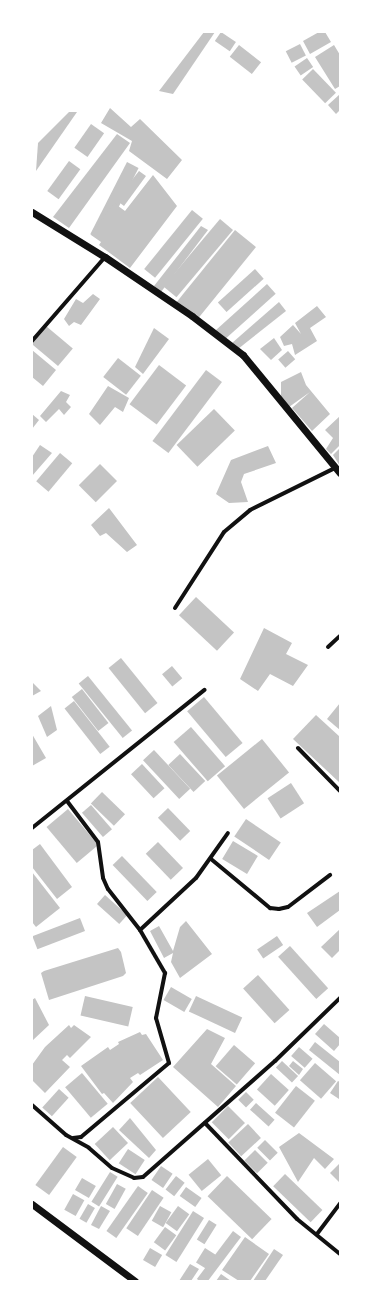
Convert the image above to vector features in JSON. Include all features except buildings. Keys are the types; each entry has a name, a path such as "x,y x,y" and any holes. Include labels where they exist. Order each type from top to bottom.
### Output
{"street":[{"path":"32,212 105,257 192,316 243,355 338,470 250,510 224,532 175,608"},
{"path":"32,341 105,257"},
{"path":"328,647 340,636"},
{"path":"32,828 204,690"},
{"path":"298,748 340,791"},
{"path":"67,801 98,842 103,878 108,889 140,930 165,973 156,1018 169,1063 80,1137 73,1138"},
{"path":"140,930 196,878 211,859 228,833"},
{"path":"211,859 270,908 279,909 288,907 330,875"},
{"path":"32,1104 112,1168 134,1178 151,1171 206,1123 275,1061 340,998"},
{"path":"206,1123 297,1219 340,1254"},
{"path":"317,1234 340,1203"},
{"path":"32,1204 135,1281"}]}
